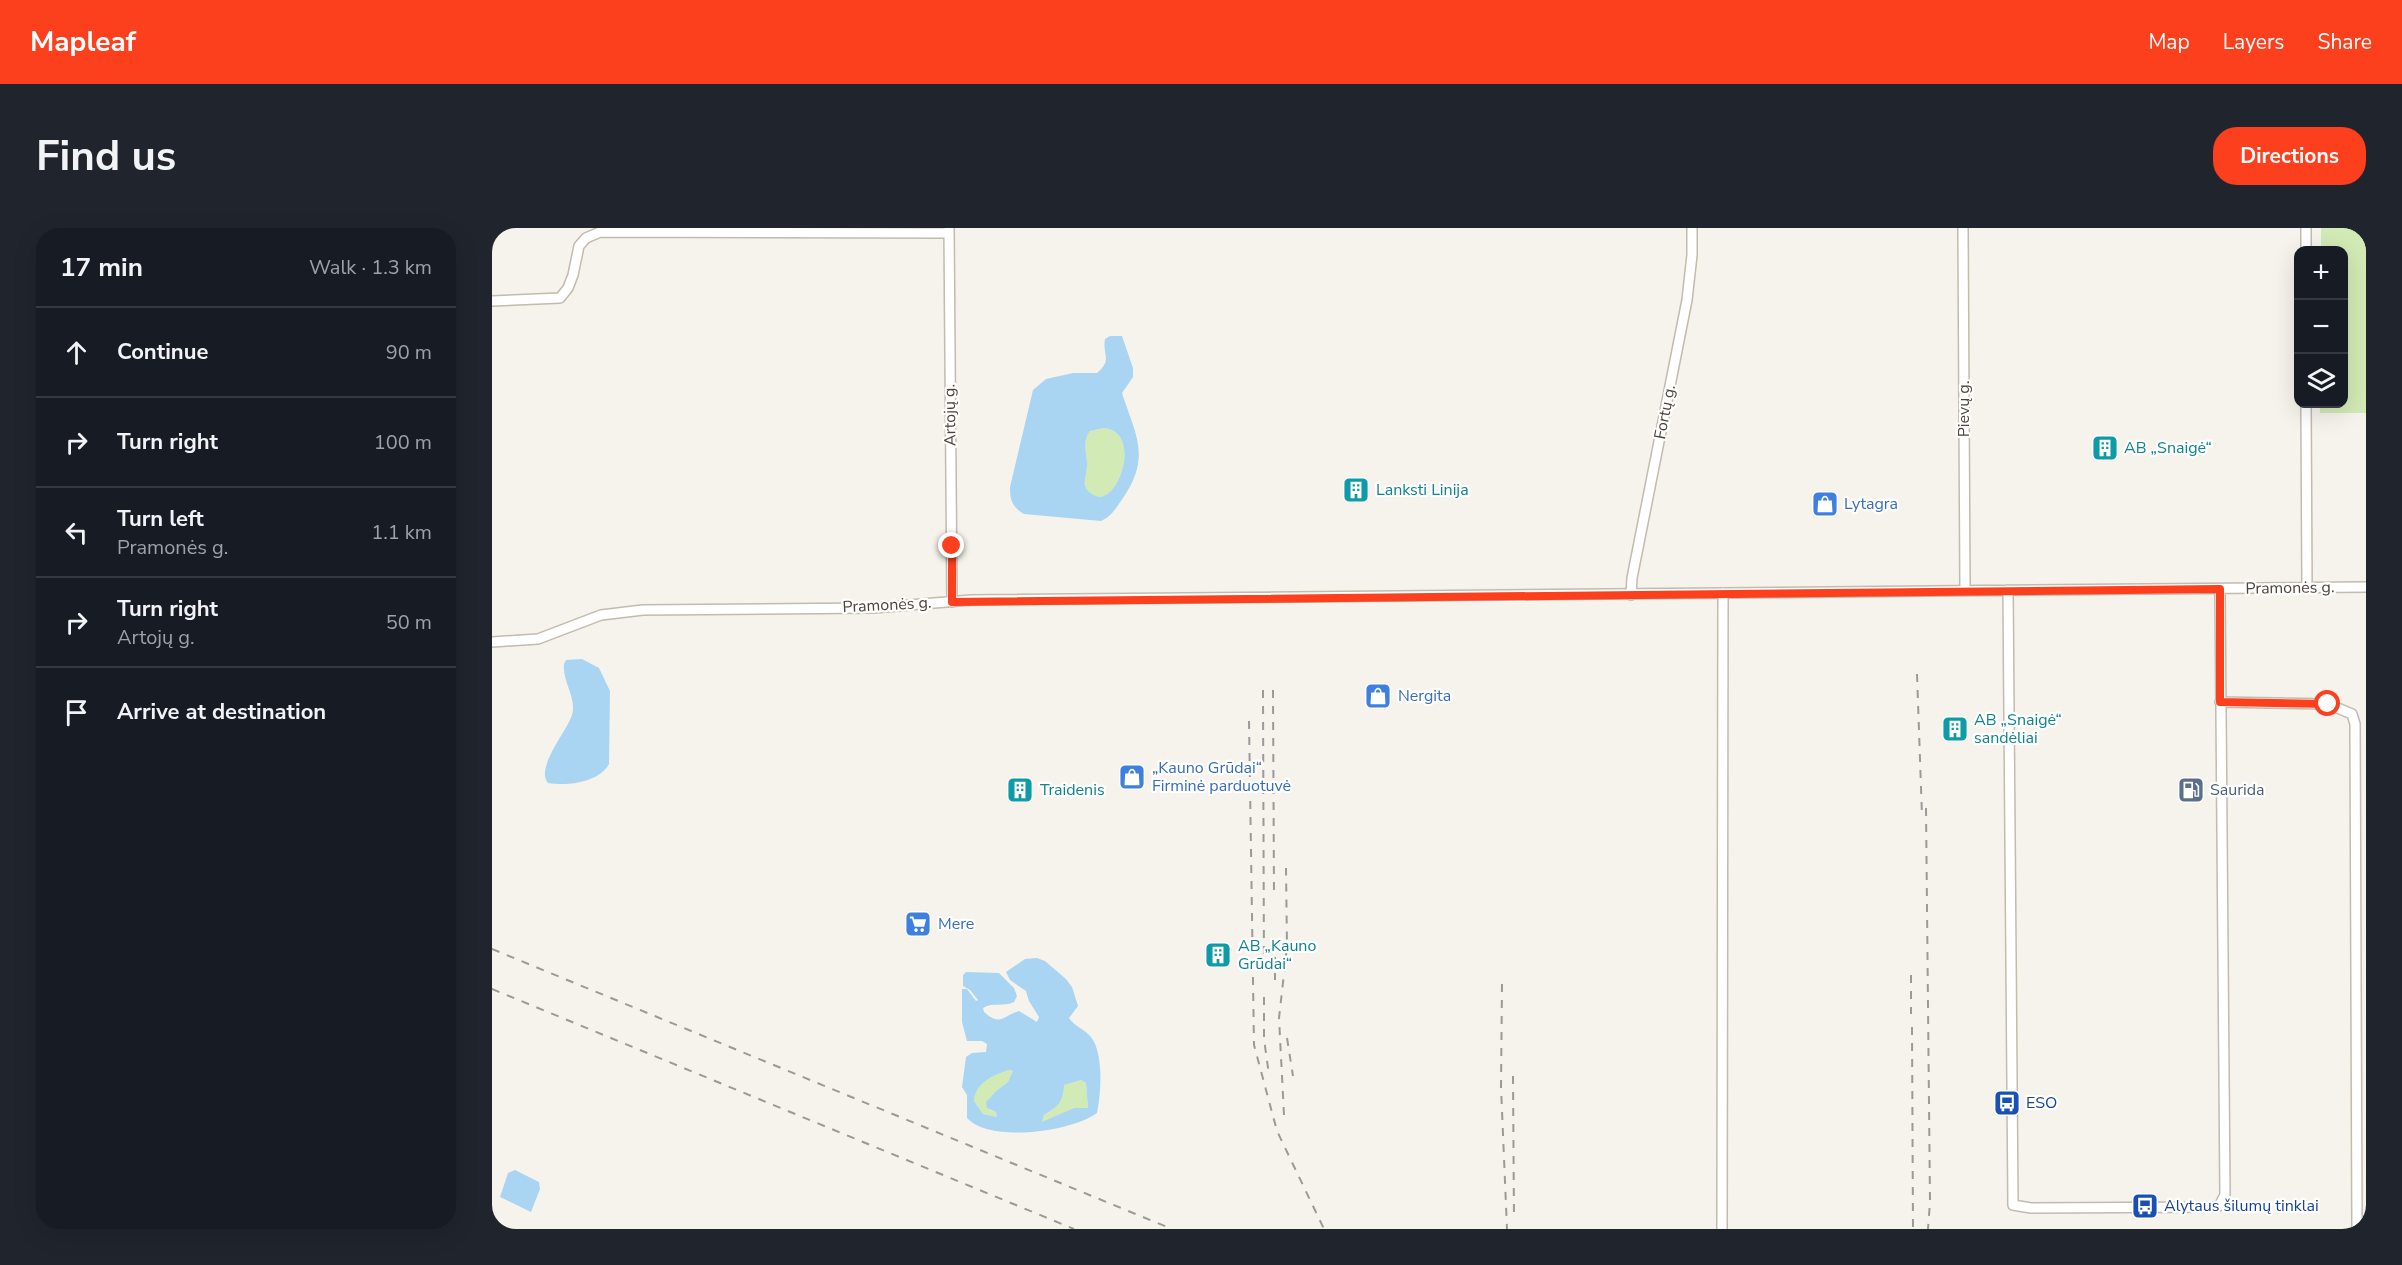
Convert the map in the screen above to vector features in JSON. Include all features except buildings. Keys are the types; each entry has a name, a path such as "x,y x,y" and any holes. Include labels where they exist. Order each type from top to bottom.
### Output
{"street":[{"name":"Fortų g.","path":"1631,595 1632,578 1687,300 1692,255 1692,228"},
{"name":"Pievų g.","path":"1963,228 1965,590"},
{"path":"2306,228 2306,246"},
{"path":"492,301 560,298 568,288 573,275 579,246 586,238 600,232 949,231"},
{"name":"Artojų g.","path":"949,231 952,602"},
{"path":"2306,408 2307,588"},
{"name":"Pramonės g.","path":"492,642 538,639 601,615 643,610 873,608 952,602 2366,587"},
{"path":"2008,590 2013,1205 2031,1208 2215,1207 2219,1206 2225,1195 2220,589"},
{"path":"1722,1229 1723,593"},
{"path":"2220,702 2328,704 2352,714 2355,724 2357,1229"}],"green space":[{"path":"2321,228 2366,228 2366,413 2320,413 2320,408 2348,408 2348,246 2321,246"},
{"path":"1104,428 1116,433 1123,442 1124,455 1123,468 1118,481 1111,491 1103,496 1094,495 1086,487 1085,444 1090,431"},
{"path":"1009,1070 1013,1071 1008,1082 986,1102 990,1110 996,1112 997,1117 983,1114 974,1101 977,1089 985,1080"},
{"path":"1081,1080 1086,1083 1088,1108 1074,1108 1042,1122 1044,1115 1056,1107 1061,1100 1063,1085"}],"water":[{"path":"1110,336 1122,336 1133,368 1133,377 1122,393 1138,446 1139,458 1132,483 1114,511 1101,521 1024,514 1013,503 1010,487 1033,390 1046,379 1073,373 1097,373 1106,360 1105,339","holes":["1104,428 1116,433 1123,442 1123,468 1111,491 1103,496 1094,495 1085,485 1087,435 1090,431"]},
{"path":"582,659 599,668 610,691 609,764 598,775 582,782 548,783 545,776 549,759 569,722 573,709 564,664 566,660"},
{"path":"1037,958 1045,961 1072,987 1078,1006 1069,1018 1091,1037 1100,1063 1100,1095 1097,1113 1085,1120 1051,1130 1011,1132 993,1130 978,1126 967,1118 967,1095 962,1087 966,1057 972,1053 986,1052 987,1044 982,1041 967,1041 962,1022 962,989 967,989 976,1001 978,1000 970,990 963,986 963,975 966,972 999,973 1014,988 1017,996 1014,1002 986,1006 983,1008 984,1012 998,1019 1019,1011 1037,1022 1039,1017 1026,991 1010,980 1006,972 1025,959","holes":["1009,1070 1013,1071 1008,1082 986,1102 987,1108 996,1112 997,1117 983,1114 974,1101 978,1089 991,1077","1081,1080 1086,1083 1088,1108 1074,1108 1042,1122 1044,1115 1059,1103 1064,1085"]},
{"path":"515,1170 539,1182 540,1189 531,1212 500,1197 508,1173"}],"railway":[{"path":"1917,674 1922,816"},
{"path":"1263,690 1264,975"},
{"path":"1273,690 1274,895"},
{"path":"1249,721 1254,1045 1277,1131 1324,1229"},
{"path":"1926,808 1930,1202 1928,1229"},
{"path":"1284,1115 1279,1018 1287,947 1286,868"},
{"path":"1275,941 1275,980"},
{"path":"492,949 1172,1229"},
{"path":"1911,975 1911,1014"},
{"path":"1502,984 1501,1087 1507,1229"},
{"path":"492,989 1074,1229"},
{"path":"1264,997 1264,1039 1269,1075"},
{"path":"1912,1027 1913,1229"},
{"path":"1287,1038 1293,1076"},
{"path":"1513,1076 1514,1220"}],"place":[{"name":"AB „Snaigė“","path":"2105,448"},
{"name":"Lanksti Linija","path":"1356,490"},
{"name":"Lytagra","path":"1825,504"},
{"name":"Nergita","path":"1378,696"},
{"name":"AB „Snaigė“ sandėliai","path":"1955,729"},
{"name":"„Kauno Grūdai“ Firminė parduotuvė","path":"1132,777"},
{"name":"Traidenis","path":"1020,790"},
{"name":"Saurida","path":"2191,790"},
{"name":"Mere","path":"918,924"},
{"name":"AB „Kauno Grūdai“","path":"1218,955"},
{"name":"ESO","path":"2007,1103"},
{"name":"Alytaus šilumų tinklai","path":"2145,1206"}],"route":[{"path":"952,546 952,602 971,600 2220,589 2220,702 2328,704"}]}
